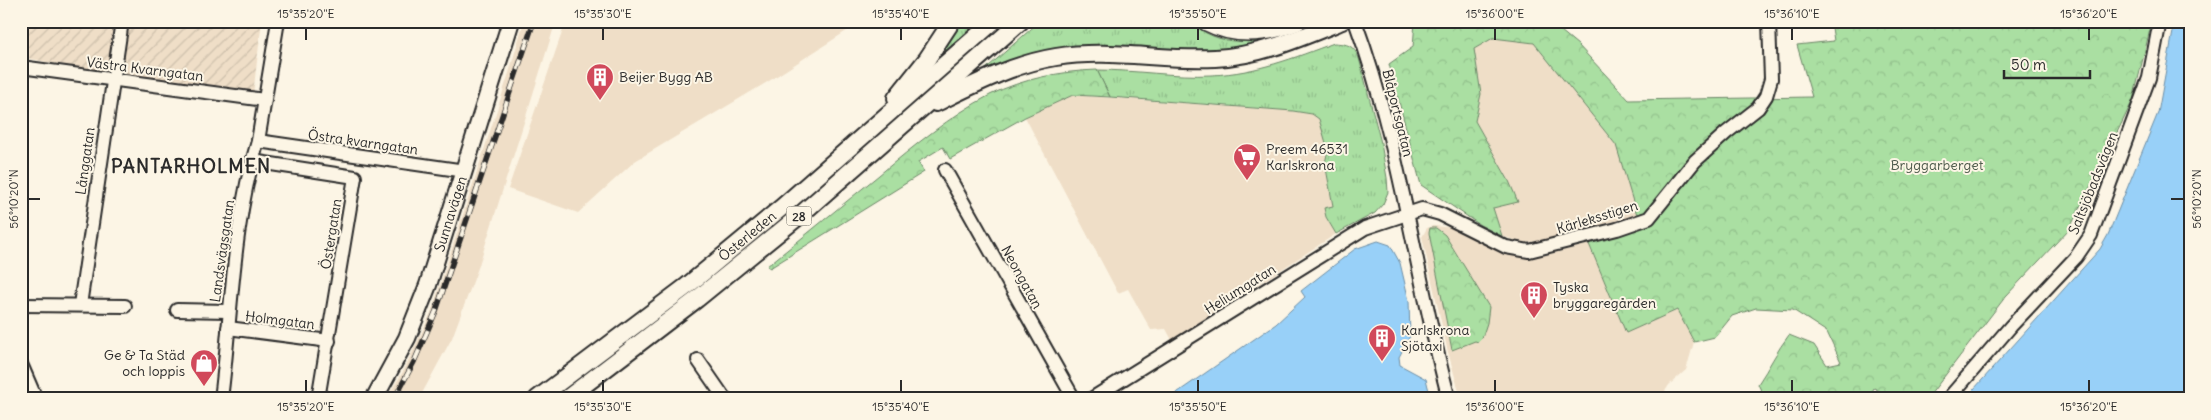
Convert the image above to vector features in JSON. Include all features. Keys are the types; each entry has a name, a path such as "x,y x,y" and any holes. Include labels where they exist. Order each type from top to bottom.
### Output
{"highway":[{"path":"1207,21 1218,27 1249,32 1267,30 1296,21"}],"main road":[{"name":"Sunnavägen","path":"374,399 407,338 428,285 511,21"},
{"path":"870,131 927,59 952,21"},
{"name":"Österleden","path":"537,399 687,286 870,131 994,21"},
{"name":"Österleden","path":"566,399 762,246 1021,21"},
{"path":"918,111 992,76 1036,61 1082,54 1104,53 1196,59 1233,57 1288,43 1342,21"}],"street":[{"name":"Långgatan","path":"80,305 122,21"},
{"name":"Landsvägsgatan","path":"224,398 228,312 235,255 252,161 258,142 278,21"},
{"name":"Blåportsgatan","path":"1355,21 1372,70 1408,213"},
{"name":"Kärleksstigen","path":"1408,213 1422,208 1506,246 1529,251 1618,229 1648,218 1695,161 1758,108 1766,96 1771,79 1769,21"},
{"name":"Saltsjöbadsvägen","path":"1948,399 2011,326 2076,257 2091,235 2149,78 2160,21"},
{"name":"Västra Kvarngatan","path":"21,67 265,100"},
{"name":"Östra kvarngatan","path":"258,142 465,171"},
{"name":"Östergatan","path":"252,161 355,177 318,399"},
{"name":"Neongatan","path":"945,170 1074,399"},
{"name":"Heliumgatan","path":"1091,399 1365,228 1408,213"},
{"path":"1408,213 1425,301 1449,399"},
{"path":"21,306 125,306"},
{"name":"Holmgatan","path":"177,310 228,312"},
{"name":"Holmgatan","path":"228,328 329,341"},
{"path":"698,360 725,399"},
{"path":"21,364 36,399"}],"shaded area":[{"path":"21,21 262,21 253,94 116,75 21,57"},
{"path":"524,21 556,21 478,268 452,338 419,399 386,399 404,370 431,313"},
{"path":"566,21 862,21 769,81 635,161 578,213 508,189"},
{"path":"1493,38 1534,43 1616,145 1637,215 1557,238 1524,243 1502,236 1493,208 1517,201 1509,181 1475,121 1481,94 1474,49"},
{"path":"1073,95 1312,114 1322,124 1328,150 1325,163 1333,206 1324,208 1326,217 1336,234 1172,340 1166,329 1151,330 1128,289 1118,293 1025,117"},
{"path":"1433,226 1457,228 1527,256 1545,255 1589,244 1626,333 1677,310 1694,342 1686,370 1669,385 1660,399 1461,399 1448,352 1422,237 1427,228"}],"green space":[{"path":"961,21 979,21 942,54 940,51"},
{"path":"1040,21 1190,21 1201,30 1213,36 1225,40 1238,41 1264,40 1290,34 1232,51 1173,51 1120,46 1046,51 1026,55 980,74"},
{"name":"Bryggarberget","path":"1415,21 1549,21 1578,45 1629,100 1812,97 1797,45 1834,41 1831,21 2152,21 2133,100 2070,228 2006,296 1927,399 1885,399 1883,393 1874,388 1868,399 1765,399 1758,384 1789,335 1814,345 1827,365 1841,362 1827,332 1793,310 1756,308 1732,316 1715,337 1694,342 1677,310 1626,333 1589,244 1643,226 1637,215 1616,145 1534,43 1493,38 1474,49 1481,94 1475,121 1509,181 1518,202 1493,208 1502,236 1480,225 1421,185 1389,64 1413,47"},
{"path":"1334,43 1350,46 1355,50 1359,58 1381,143 1388,192 1383,204 1375,213 1336,234 1326,217 1324,208 1333,206 1325,163 1328,150 1319,119 1312,114 1110,97 1097,70 1183,75 1228,74 1274,64"},
{"path":"1097,70 1110,97 1073,95 1025,117 950,159 943,147 918,162 924,172 770,268 767,266 919,142 975,103 1002,89 1029,80 1056,74"},
{"path":"1430,228 1436,228 1445,235 1489,307 1487,323 1482,338 1478,342 1475,341 1452,350 1429,233"}],"water":[{"path":"2175,21 2190,21 2190,399 1965,399 2100,249 2108,235 2158,113"},
{"path":"1378,241 1390,245 1400,263 1409,301 1410,336 1399,357 1400,365 1426,379 1431,399 1168,399 1276,324 1305,297 1301,291 1355,249"}],"railway":[{"path":"394,399 414,362 436,311 534,21"}],"place":[{"name":"Beijer Bygg AB","path":"600,101"},
{"name":"Preem 46531 Karlskrona","path":"1247,181"},
{"name":"Tyska bryggaregården","path":"1534,319"},
{"name":"Karlskrona Sjötaxi","path":"1382,362"},
{"name":"Ge & Ta Städ och loppis","path":"204,387"}],"district":[{"name":"PANTARHOLMEN","path":"191,166"}]}
